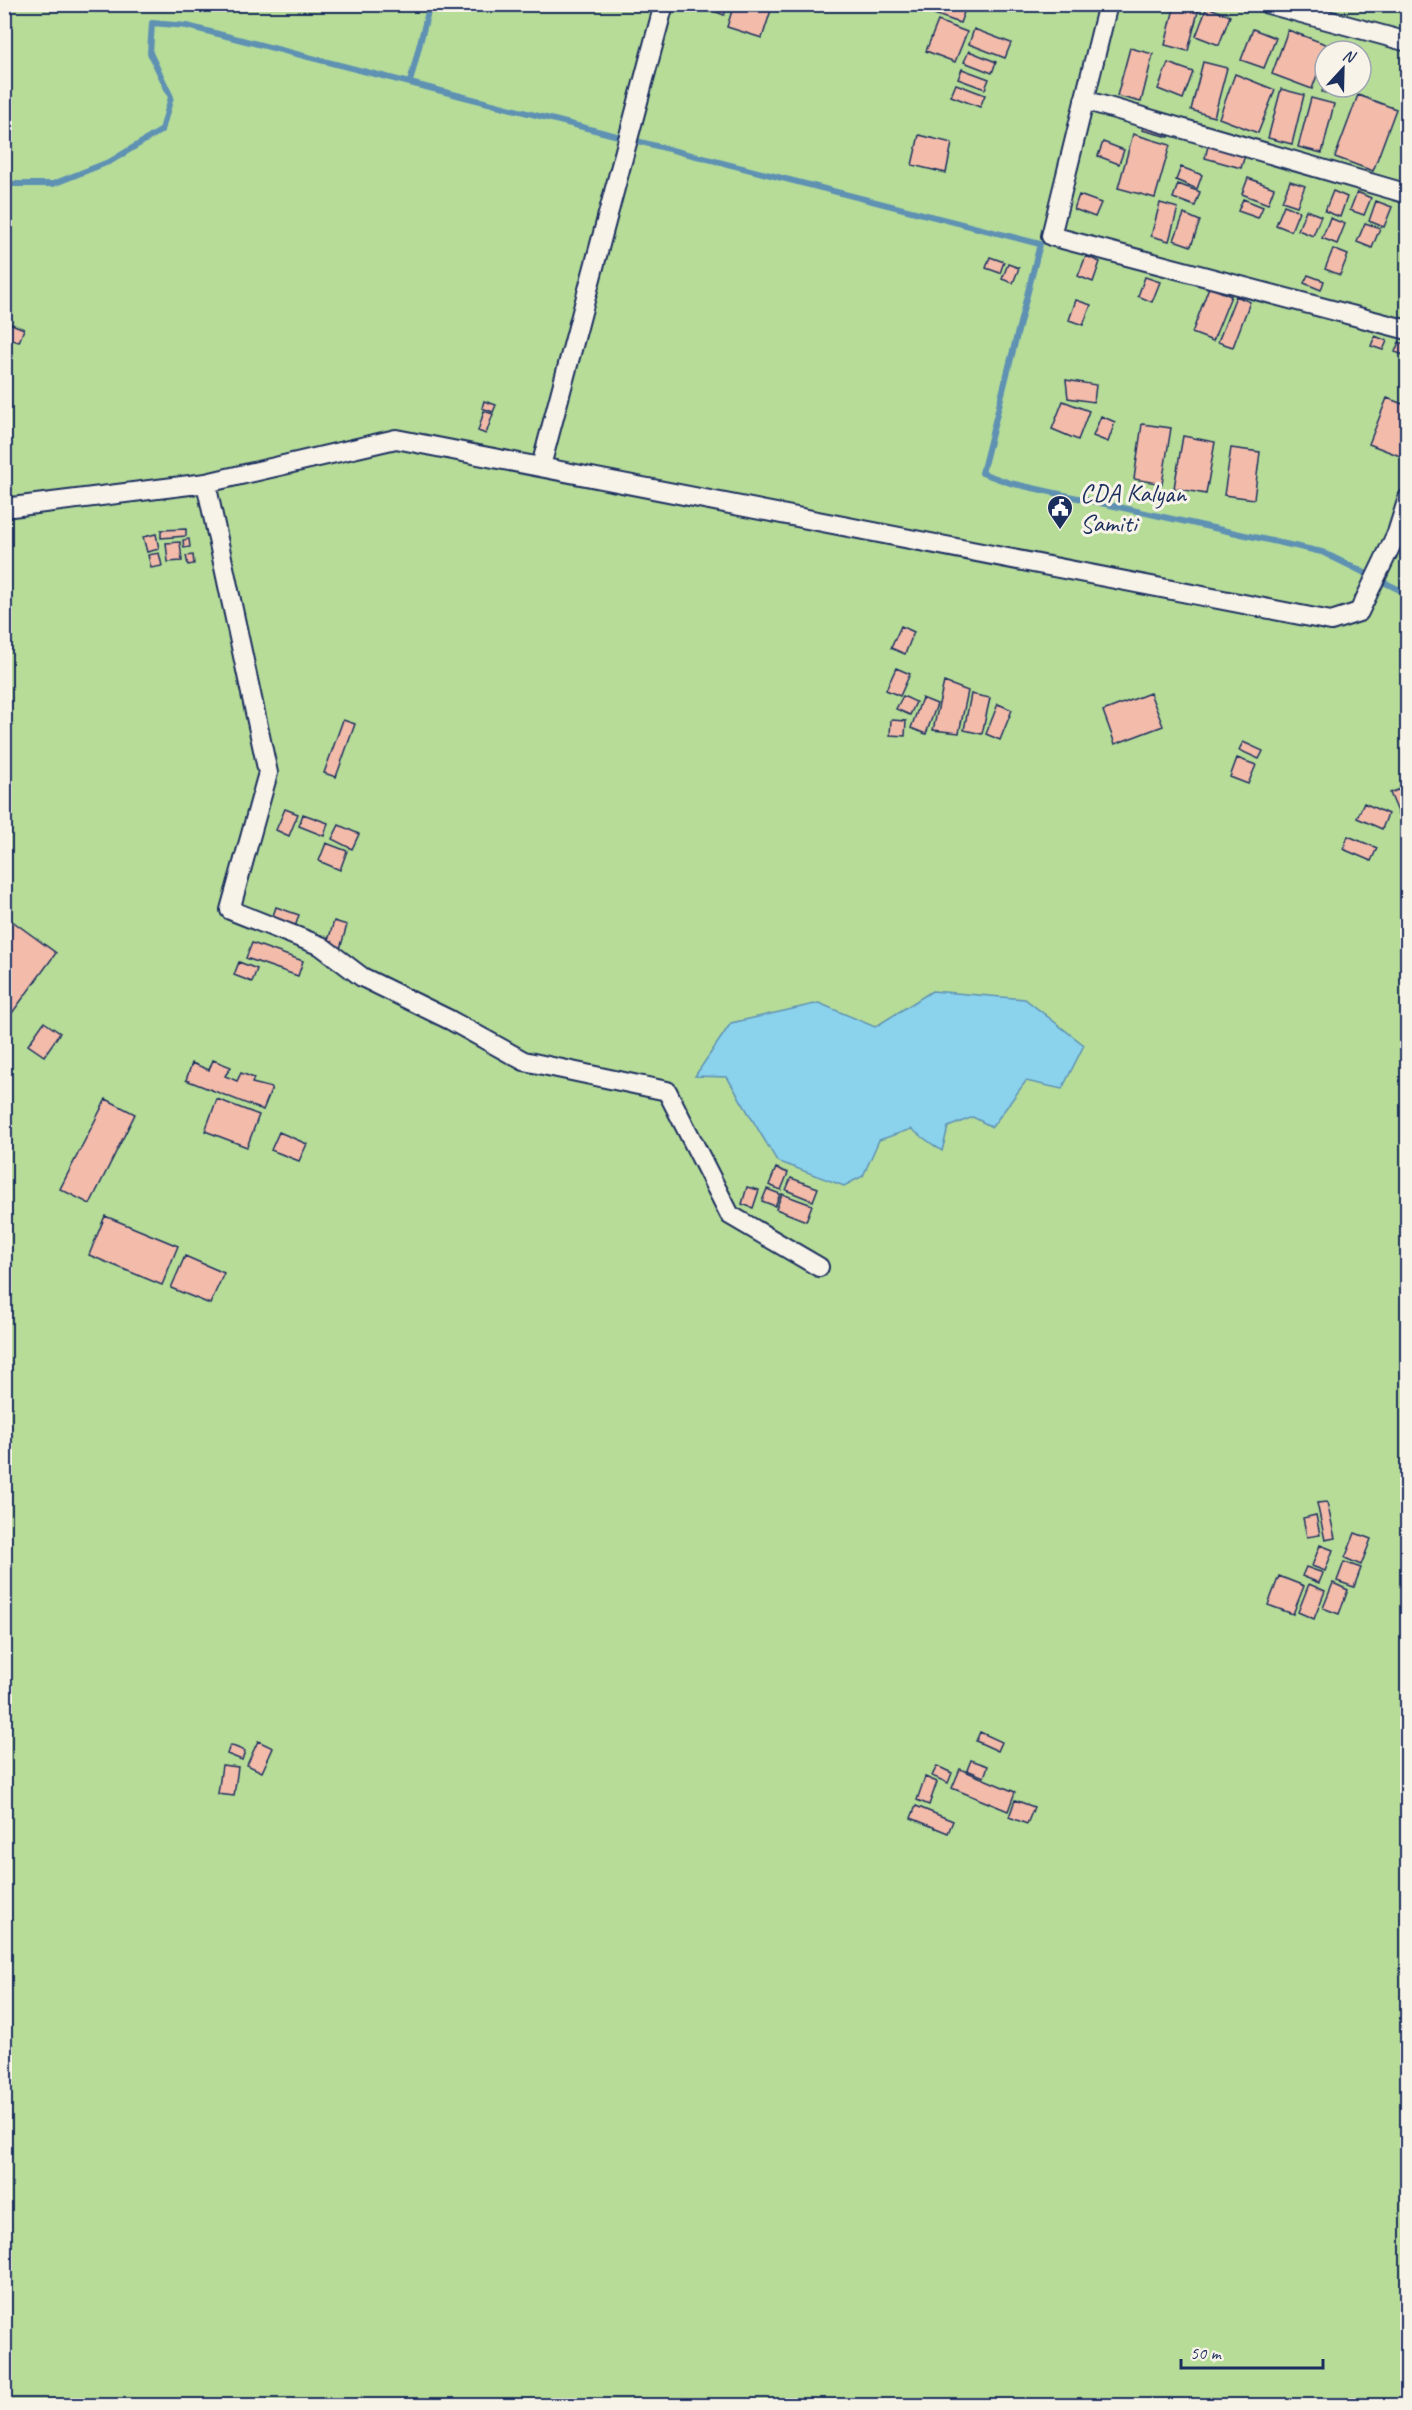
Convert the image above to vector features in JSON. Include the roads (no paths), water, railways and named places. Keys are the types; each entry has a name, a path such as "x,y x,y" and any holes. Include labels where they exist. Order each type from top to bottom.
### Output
{"street":[{"path":"541,466 664,4"},
{"path":"1108,4 1051,236 1407,330"},
{"path":"1268,4 1407,42"},
{"path":"1084,100 1407,194"},
{"path":"4,508 206,483 396,439 1331,621 1359,612 1397,533 1407,498"},
{"path":"206,483 268,772 230,910 321,946 362,977 450,1020 524,1061 667,1091 730,1215 819,1267"}],"water":[{"path":"932,991 1025,999 1084,1045 1062,1089 1026,1081 992,1127 973,1117 948,1127 942,1151 911,1129 879,1140 863,1176 844,1186 777,1161 727,1077 695,1076 731,1023 819,1003 875,1027"}],"waterway":[{"path":"410,82 430,4"},
{"path":"4,184 53,184 111,161 162,130 171,97 150,53 152,23 187,26 1040,244 982,473 1010,483 1322,552 1408,594"}],"place":[{"name":"CDA Kalyan Samiti","path":"1060,531"}]}
